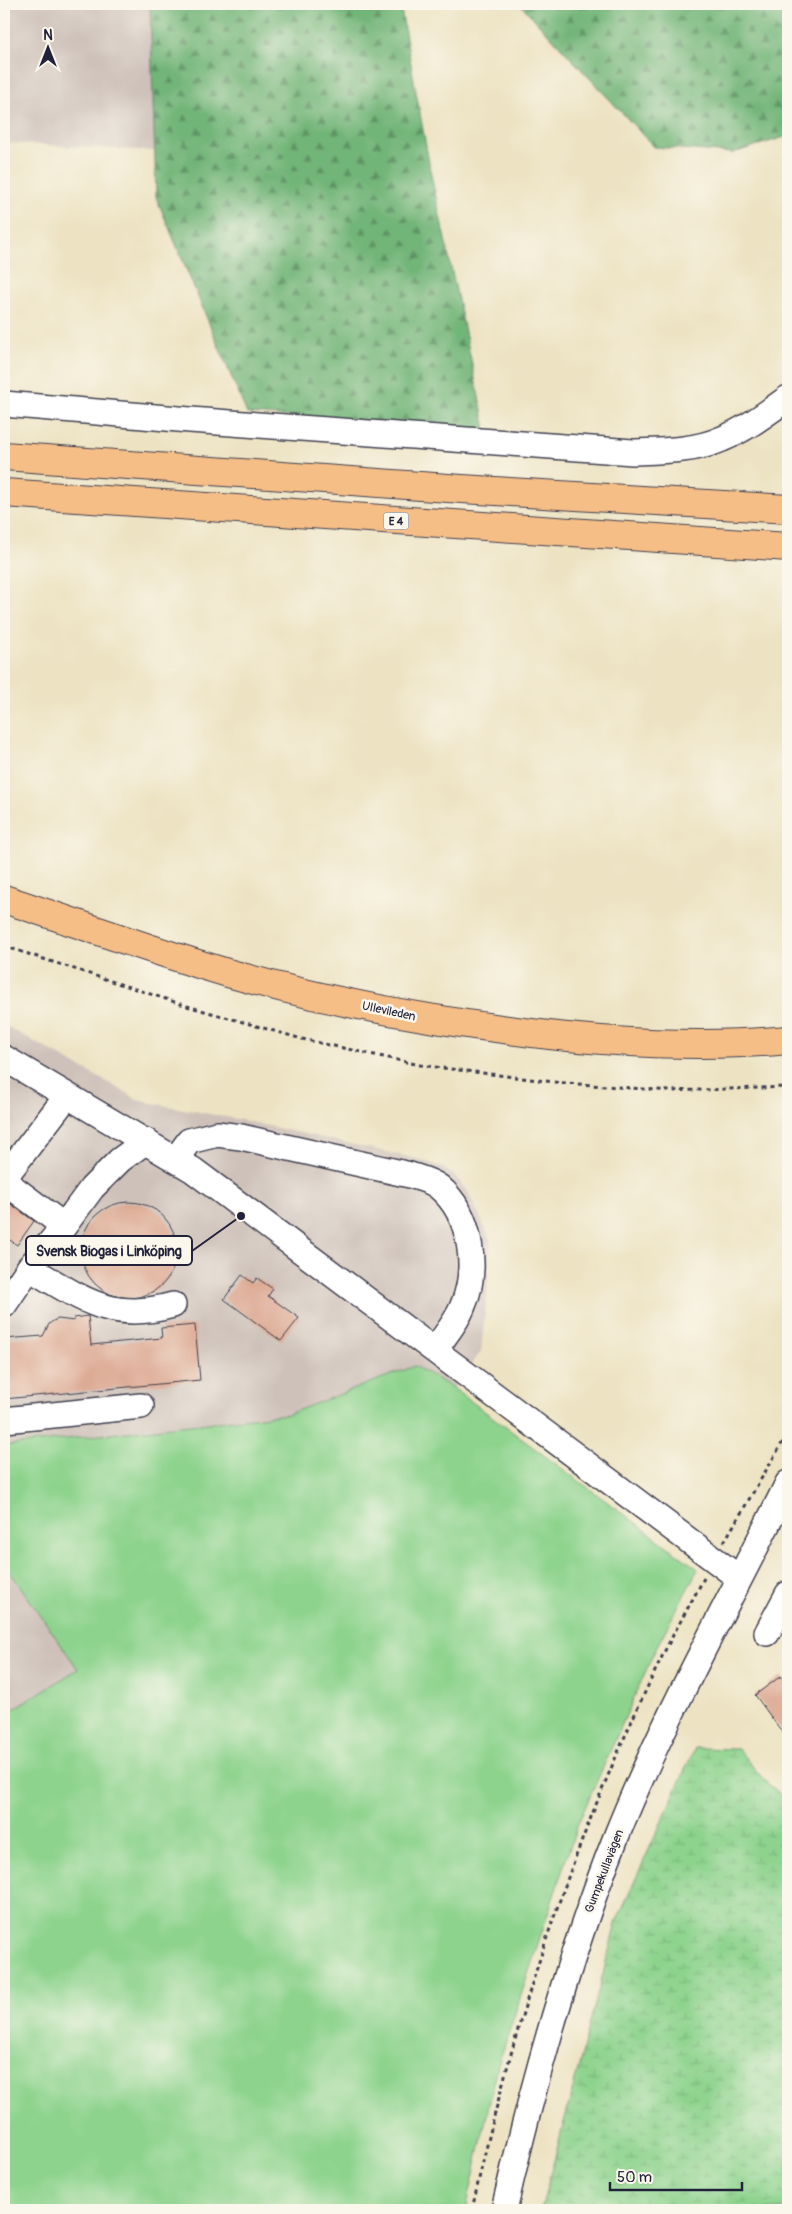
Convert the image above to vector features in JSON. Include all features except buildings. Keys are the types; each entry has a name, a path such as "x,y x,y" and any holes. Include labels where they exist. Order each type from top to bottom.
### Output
{"main road":[{"path":"4,456 462,489 788,509"},
{"name":"E 4","path":"4,493 788,547"},
{"name":"Ullevileden","path":"4,899 196,964 308,994 425,1019 562,1037 650,1042 788,1040"}],"street":[{"path":"4,404 190,420 633,452 668,451 720,440 744,428 788,398"},
{"path":"4,1058 146,1140 232,1197 740,1578"},
{"path":"64,1226 4,1180 67,1096"},
{"path":"176,1159 189,1140 217,1134 241,1137 410,1175 437,1185 449,1197 464,1225 471,1252 471,1269 470,1288 462,1309 435,1350"},
{"path":"4,1305 29,1268 64,1226 92,1188 120,1160 146,1140"},
{"path":"29,1268 93,1304 126,1312 152,1310 173,1305"},
{"path":"4,1420 141,1406"},
{"name":"Gumpekullavägen","path":"504,2210 527,2111 555,2012 591,1904 616,1837 656,1744 691,1672 755,1551 788,1482"},
{"name":"Gumpekullavägen","path":"755,1551 788,1506"},
{"path":"767,1633 788,1594"}],"path":[{"path":"4,946 187,1006 302,1039 420,1065 553,1082 670,1090 788,1087"}],"shaded area":[{"path":"4,4 150,4 156,151 4,143"},
{"path":"4,1025 141,1101 242,1120 418,1159 441,1167 454,1175 468,1192 490,1239 481,1352 453,1388 415,1366 288,1414 4,1446"},
{"path":"4,1563 78,1669 4,1715"}],"green space":[{"path":"150,4 400,4 432,179 486,429 247,414 156,197"},
{"path":"520,4 788,4 788,136 733,153 654,147"},
{"path":"415,1366 453,1388 698,1569 656,1648 577,1826 498,2065 466,2210 4,2210 4,1715 78,1669 4,1563 4,1446 288,1414"},
{"path":"695,1748 738,1749 764,1780 788,1801 788,2210 541,2210 617,1920"}],"place":[{"name":"Svensk Biogas i Linköping","path":"241,1216"}]}
